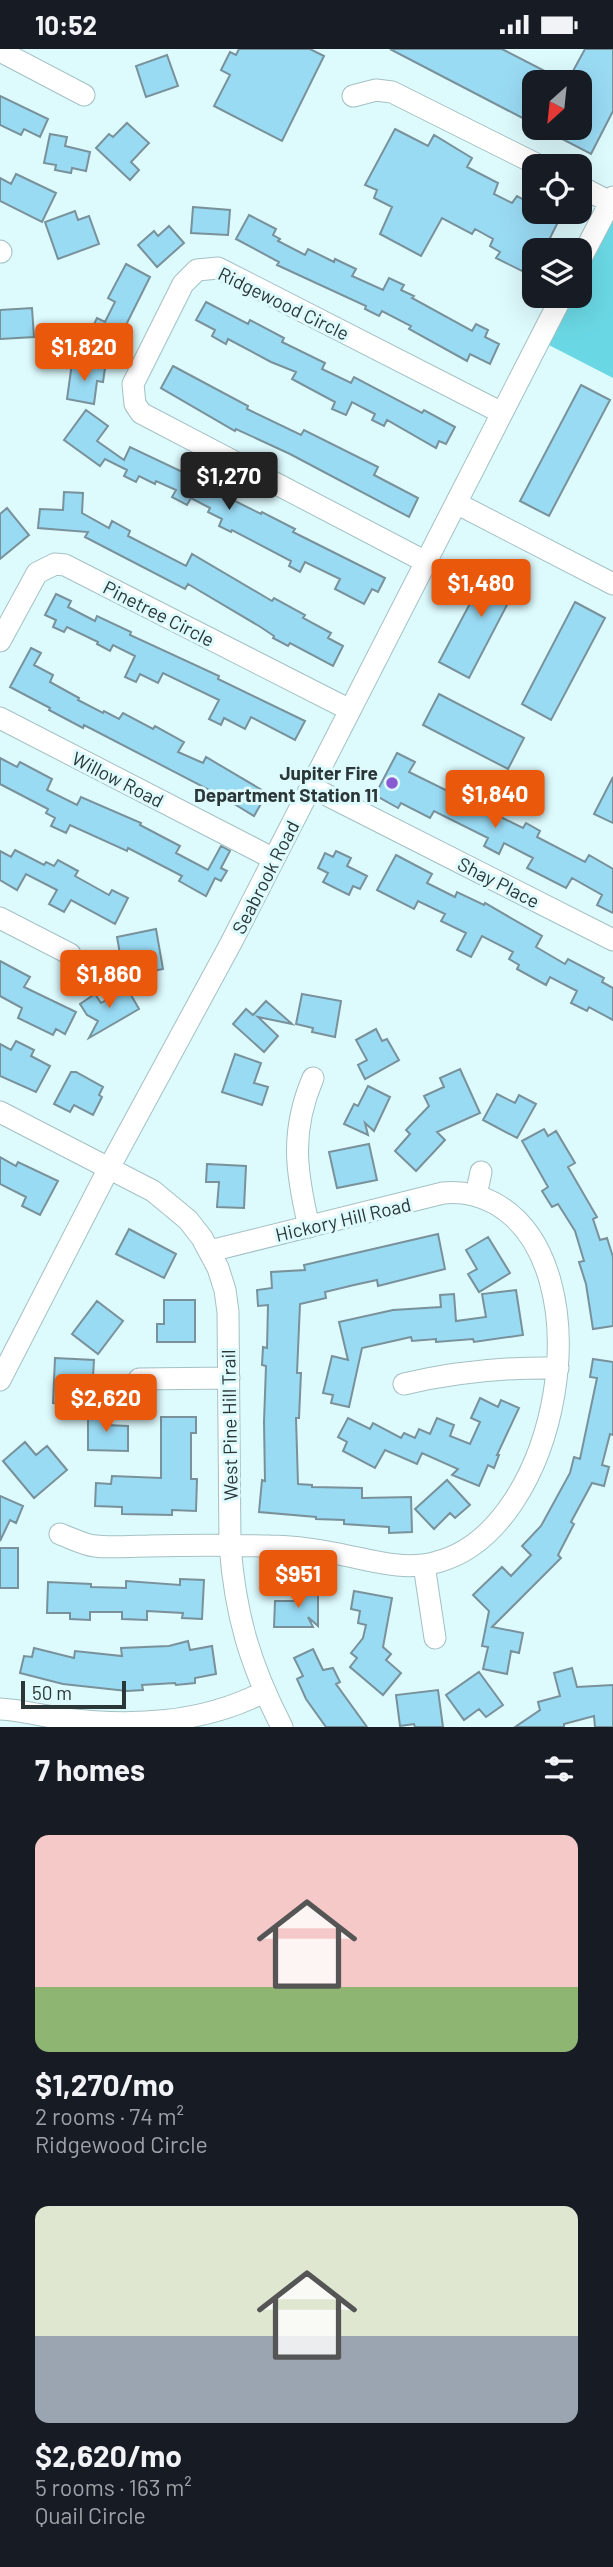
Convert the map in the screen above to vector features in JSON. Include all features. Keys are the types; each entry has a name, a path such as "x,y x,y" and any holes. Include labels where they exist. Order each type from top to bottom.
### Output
{"street":[{"path":"0,51 85,95"},
{"path":"353,96 376,90 392,92 522,157"},
{"path":"592,191 612,199 592,238"},
{"name":"Ridgewood Circle","path":"426,562 141,413 135,404 133,384 183,284 198,270 218,268 502,413"},
{"name":"Seabrook Road","path":"0,1380 109,1168 274,859 556,308"},
{"path":"456,503 613,584"},
{"name":"Pinetree Circle","path":"0,642 37,573 55,564 65,565 350,711"},
{"name":"Willow Road","path":"0,717 274,859"},
{"name":"Shay Place","path":"311,787 613,940"},
{"path":"0,918 70,954"},
{"path":"309,1227 298,1181 296,1158 301,1111 313,1078"},
{"name":"West Pine Hill Trail","path":"0,1112 153,1191 172,1204 188,1220 210,1251 218,1268 226,1301 230,1545 237,1609 246,1646 264,1692 282,1727"},
{"path":"476,1195 481,1172"},
{"name":"Hickory Hill Road","path":"60,1534 93,1546 278,1546 332,1553 396,1566 424,1565 450,1558 471,1547 496,1524 531,1471 547,1431 555,1400 558,1368 557,1326 552,1293 535,1241 514,1216 476,1195 465,1192 443,1193 210,1251"},
{"path":"404,1384 486,1369 558,1368"},
{"path":"139,1379 229,1378"},
{"path":"424,1565 435,1638"},
{"path":"0,1709 61,1719 129,1725 203,1715 264,1692"}],"shaded area":[{"path":"613,207 613,378 543,342 561,308 592,308 592,247"}],"building":[{"path":"239,49 310,49 324,56 282,141 214,106 230,75 221,70 230,52 236,55"},
{"path":"390,49 502,49 543,70 522,70 522,118"},
{"path":"585,49 613,49 613,111 591,154 564,140 592,140 592,70 574,70"},
{"path":"167,55 178,86 146,97 136,66"},
{"path":"0,96 48,119 40,137 24,129 21,135 0,125"},
{"path":"127,123 149,143 131,162 139,170 130,180 96,148 109,134 113,137"},
{"path":"395,129 428,146 434,135 472,158 467,167 498,183 494,194 512,203 517,196 522,199 522,224 557,224 550,238 522,238 522,271 496,258 500,252 490,246 493,239 475,229 472,234 442,218 421,256 380,234 392,207 374,198 377,190 365,185"},
{"path":"50,134 67,137 65,146 90,152 86,171 72,168 71,173 55,170 56,165 44,163"},
{"path":"16,174 56,193 42,222 0,201 0,178 11,184"},
{"path":"193,207 230,210 228,235 191,233"},
{"path":"75,211 78,220 89,216 99,244 58,259 45,222"},
{"path":"249,215 276,229 273,235 280,239 278,241 305,255 308,249 334,262 335,259 356,269 352,276 383,290 389,278 404,285 401,290 414,296 412,298 472,331 476,324 488,330 485,337 499,344 490,364 470,354 467,361 382,311 379,316 365,309 366,306 277,265 279,262 236,239"},
{"path":"169,226 184,243 157,267 138,245 154,231 158,236"},
{"path":"126,264 150,277 112,353 108,353 85,342 97,318 105,322 115,302 108,298"},
{"path":"206,302 248,324 250,320 284,338 282,342 325,363 322,369 351,383 354,377 455,427 446,444 439,441 436,448 387,420 384,426 372,420 375,414 352,402 346,415 332,409 335,402 292,379 296,372 228,339 226,344 212,336 215,330 196,320"},
{"path":"32,308 34,337 0,339 0,310"},
{"path":"72,363 105,368 103,382 97,381 94,404 67,399"},
{"path":"173,366 248,406 247,409 301,435 304,430 378,467 374,475 418,498 409,517 290,454 236,429 235,431 161,388"},
{"path":"581,385 610,400 549,516 520,501"},
{"path":"86,410 108,426 97,441 124,460 130,447 295,529 293,532 385,578 378,592 372,589 364,604 335,589 340,579 305,562 300,572 289,566 291,561 219,526 222,519 208,512 210,508 191,498 187,505 172,497 176,490 139,476 136,482 124,476 127,470 105,459 100,466 64,440"},
{"path":"64,492 83,493 82,513 109,528 112,521 130,531 128,536 186,566 192,554 272,601 274,598 305,615 303,618 331,633 328,638 343,646 333,666 290,643 288,646 273,638 274,636 259,626 188,584 185,589 85,537 88,532 38,528 40,509 63,510"},
{"path":"7,508 29,535 0,559 0,514"},
{"path":"493,560 522,576 469,678 439,662"},
{"path":"56,594 71,601 68,607 95,621 97,616 131,632 130,635 219,676 218,679 305,721 295,740 251,717 245,729 224,718 221,725 209,719 219,700 163,673 158,683 140,674 136,682 125,677 135,656 113,645 110,651 67,627 64,632 53,627 56,620 45,615"},
{"path":"575,602 605,618 551,720 522,704"},
{"path":"31,648 41,653 34,665 53,675 50,682 79,698 78,700 119,719 123,713 153,729 155,726 184,742 178,752 203,763 206,757 267,793 254,816 223,797 84,725 83,728 10,687"},
{"path":"439,694 524,738 508,769 423,725"},
{"path":"397,753 415,762 409,772 523,828 526,823 540,831 537,837 585,862 589,855 613,869 613,913 597,905 602,895 572,878 566,888 527,868 533,858 504,843 499,854 484,846 488,838 434,811 430,818 401,803 398,808 375,795"},
{"path":"0,758 17,767 20,762 52,779 47,790 77,805 81,797 141,823 140,825 180,846 176,853 208,870 221,846 230,851 221,868 227,871 221,881 215,878 206,896 179,881 182,876 128,848 127,851 70,825 66,833 51,826 55,818 46,813 48,809 0,784"},
{"path":"613,777 613,823 594,814"},
{"path":"15,850 44,865 46,862 54,866 58,860 78,871 75,876 109,895 112,890 128,898 115,924 71,900 64,912 49,904 57,890 26,874 17,890 0,880 0,851 11,857"},
{"path":"336,851 351,858 347,866 367,876 360,889 353,886 349,895 323,882 328,873 318,868 325,853 333,857"},
{"path":"396,855 432,874 427,883 455,897 457,892 484,905 485,903 542,936 536,947 565,964 568,959 604,978 602,982 613,988 613,1020 589,1007 587,1011 571,1003 577,991 550,977 546,985 517,969 519,965 509,959 513,952 482,936 471,957 457,950 466,933 441,921 445,914 418,901 414,909 377,890"},
{"path":"156,929 163,969 134,975 130,953 120,954 117,937"},
{"path":"0,961 30,977 24,987 76,1012 65,1034 56,1029 53,1035 18,1018 22,1008 0,996"},
{"path":"127,988 139,1009 89,1038 98,1021 87,1015 80,1004 95,994 101,1003"},
{"path":"302,994 341,1001 335,1037 312,1032 313,1028 296,1024"},
{"path":"266,1001 292,1024 258,1017 278,1036 264,1052 233,1024 246,1009 253,1015"},
{"path":"376,1029 382,1041 387,1039 399,1060 365,1079 358,1065 367,1060 356,1040"},
{"path":"16,1041 34,1050 31,1056 50,1066 36,1092 0,1076 0,1044 11,1050"},
{"path":"235,1054 261,1063 254,1083 268,1087 262,1105 222,1092"},
{"path":"460,1069 480,1113 437,1132 445,1140 416,1171 395,1151 410,1134 406,1130 429,1106 424,1096 444,1087 440,1078"},
{"path":"71,1072 76,1072 103,1087 99,1095 102,1097 93,1115 74,1105 70,1112 54,1104"},
{"path":"368,1086 390,1097 374,1131 365,1123 368,1135 344,1124 354,1104 358,1106"},
{"path":"497,1094 515,1103 519,1095 536,1104 517,1138 483,1120"},
{"path":"544,1129 548,1136 556,1131 575,1163 568,1167 597,1217 593,1219 600,1240 607,1238 613,1257 613,1326 593,1329 586,1284 579,1262 584,1261 575,1231 558,1204 552,1207 542,1191 548,1187 522,1141"},
{"path":"369,1144 377,1180 337,1188 329,1152"},
{"path":"0,1157 16,1166 18,1162 58,1181 40,1215 22,1206 26,1197 0,1184"},
{"path":"207,1164 246,1166 244,1208 217,1207 219,1182 206,1182"},
{"path":"129,1229 176,1254 164,1278 116,1254"},
{"path":"438,1234 445,1269 378,1286 377,1280 325,1292 326,1298 300,1304 297,1373 301,1373 299,1418 296,1418 298,1484 312,1487 362,1488 362,1498 411,1497 412,1532 389,1533 389,1527 344,1524 344,1520 259,1512 262,1480 265,1481 266,1366 262,1365 263,1347 267,1348 268,1305 258,1306 257,1290 272,1288 271,1272 305,1270 304,1265"},
{"path":"488,1237 510,1273 479,1292 468,1274 477,1269 466,1250"},
{"path":"516,1290 523,1335 474,1342 473,1339 412,1341 411,1337 362,1348 349,1407 331,1403 333,1395 323,1393 332,1356 348,1360 339,1322 393,1310 441,1307 440,1295 454,1294 456,1321 486,1317 482,1294"},
{"path":"164,1300 195,1300 195,1342 157,1342 157,1324 164,1324"},
{"path":"97,1301 123,1321 98,1354 72,1334"},
{"path":"55,1358 94,1360 93,1377 85,1376 83,1405 53,1403"},
{"path":"593,1359 613,1362 613,1435 610,1434 602,1465 609,1467 604,1486 592,1483 571,1522 574,1524 558,1555 561,1558 492,1627 523,1633 519,1653 511,1651 507,1674 483,1669 488,1647 482,1646 489,1611 473,1595 502,1567 511,1576 531,1555 522,1546 541,1526 570,1473 574,1457 580,1459 597,1378 590,1377"},
{"path":"480,1398 498,1407 501,1400 519,1408 497,1455 494,1468 488,1465 479,1486 452,1475 458,1469 422,1453 417,1464 385,1450 375,1468 343,1451 347,1442 338,1437 348,1418 370,1429 373,1423 401,1438 404,1433 415,1438 419,1429 430,1434 437,1418 454,1425 450,1436 470,1444 480,1422 471,1418"},
{"path":"88,1411 106,1411 106,1425 128,1426 128,1451 88,1450"},
{"path":"161,1417 196,1417 196,1433 191,1433 191,1479 197,1479 196,1511 172,1510 172,1515 122,1514 122,1507 95,1506 96,1483 111,1484 112,1476 161,1478"},
{"path":"25,1442 36,1455 47,1446 67,1470 34,1498 3,1461"},
{"path":"447,1480 470,1505 455,1518 450,1513 434,1529 415,1509"},
{"path":"0,1496 23,1506 16,1523 10,1520 0,1541"},
{"path":"0,1548 18,1548 18,1588 0,1588"},
{"path":"180,1579 204,1580 202,1619 182,1618 183,1613 147,1611 147,1620 122,1619 122,1612 90,1612 90,1620 70,1619 70,1613 47,1613 48,1582 126,1588 126,1581 180,1585"},
{"path":"299,1587 318,1587 318,1626 308,1617 313,1627 274,1627 275,1601 299,1601"},
{"path":"354,1591 392,1598 383,1647 391,1654 386,1660 401,1673 383,1695 350,1667 357,1658 351,1653 363,1638 366,1625 358,1623 360,1611 351,1609"},
{"path":"188,1641 190,1650 212,1646 216,1674 195,1678 195,1683 142,1685 143,1690 127,1691 63,1684 20,1673 24,1656 32,1657 34,1648 74,1658 75,1651 122,1656 121,1648 169,1646"},
{"path":"313,1649 323,1670 333,1668 340,1682 336,1684 367,1727 326,1727 306,1699 297,1679 303,1676 294,1658"},
{"path":"572,1668 577,1687 613,1685 613,1727 595,1727 594,1716 564,1724 564,1727 515,1727 540,1710 538,1702 560,1696 554,1673"},
{"path":"479,1672 503,1705 486,1717 479,1709 464,1720 446,1695"},
{"path":"438,1690 443,1727 415,1727 414,1724 400,1726 396,1695"}],"place":[{"name":"Jupiter Fire Department Station 11","path":"392,783"}]}
